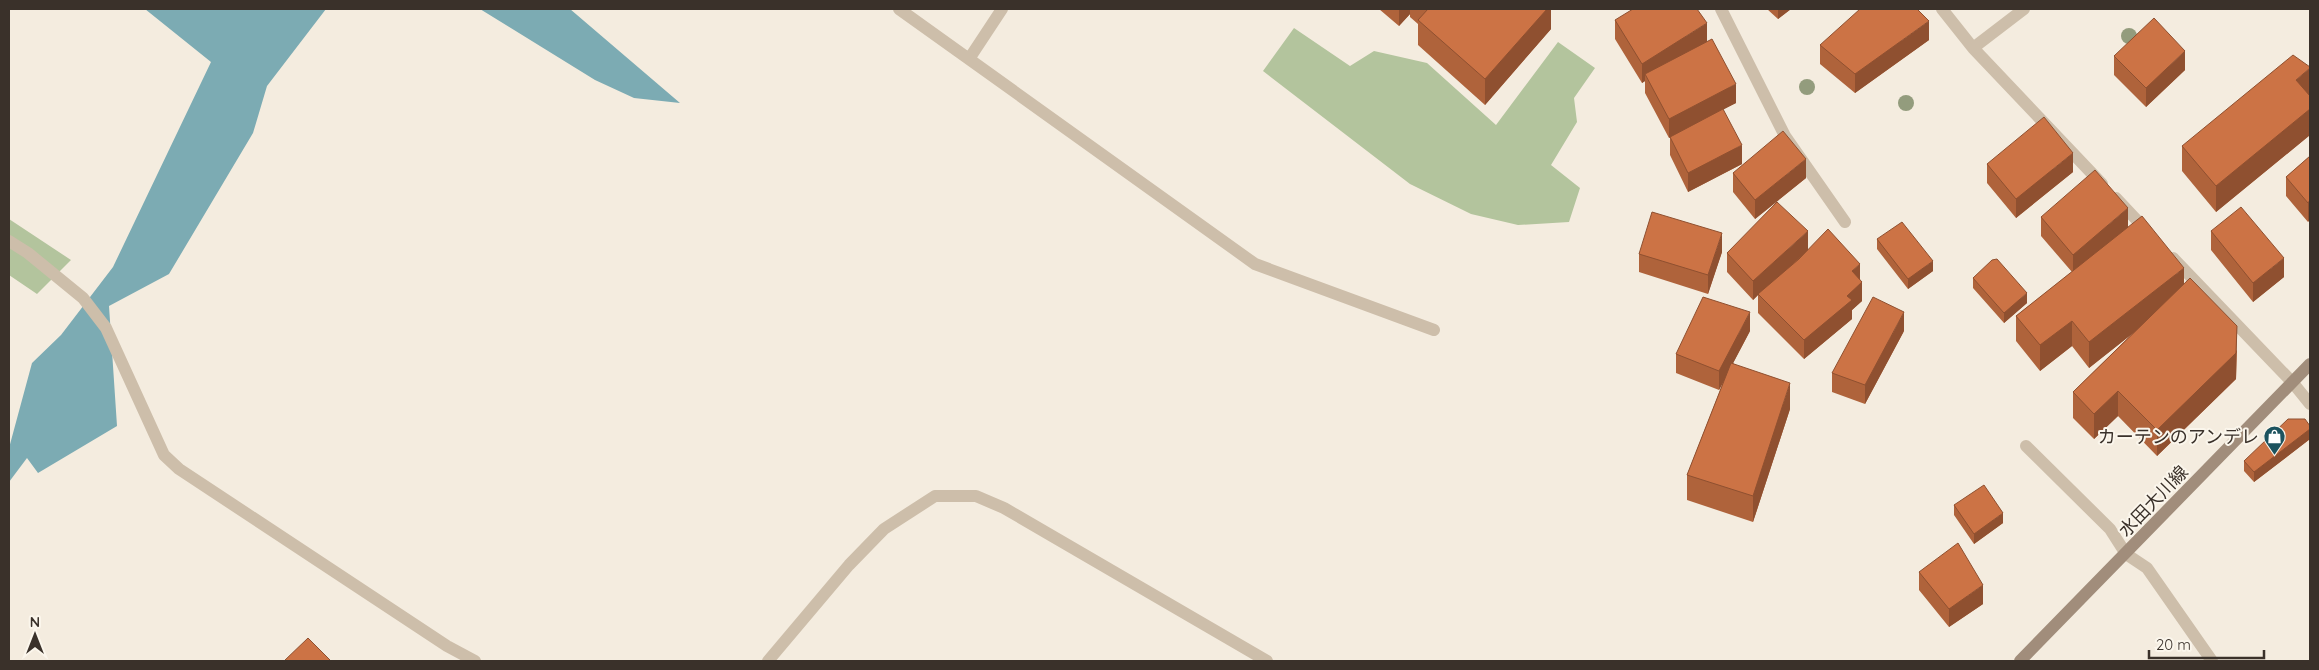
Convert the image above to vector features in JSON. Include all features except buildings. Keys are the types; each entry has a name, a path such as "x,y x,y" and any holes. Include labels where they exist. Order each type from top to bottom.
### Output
{"main road":[{"name":"水田大川線","path":"2020,661 2310,364"}],"street":[{"path":"899,9 1255,264 1434,330"},
{"path":"969,59 1002,9"},
{"path":"1721,9 1785,136 1845,222"},
{"path":"1942,9 1973,48 2153,237"},
{"path":"1973,48 2024,9"},
{"path":"9,241 28,253 83,298 106,328 164,455 179,469 447,646 475,661"},
{"path":"2166,251 2293,383 2310,404"},
{"path":"2026,446 2110,530 2126,554 2147,568 2212,661"},
{"path":"768,661 849,565 884,529 935,496 976,496 1004,508 1267,661"}],"green space":[{"path":"1294,28 1350,66 1374,51 1427,63 1496,125 1558,42 1595,68 1574,98 1577,122 1551,165 1580,188 1569,222 1518,225 1471,214 1410,184 1263,71"},
{"path":"9,219 71,260 37,294 9,275"}],"water":[{"path":"145,9 326,9 267,86 253,133 169,274 109,306 117,426 38,473 27,458 9,482 9,448 32,363 61,335 113,267 211,62"},
{"path":"480,9 570,9 680,103 634,98 595,80"}],"place":[{"name":"カーテンのアンデレ","path":"2275,455"}]}
